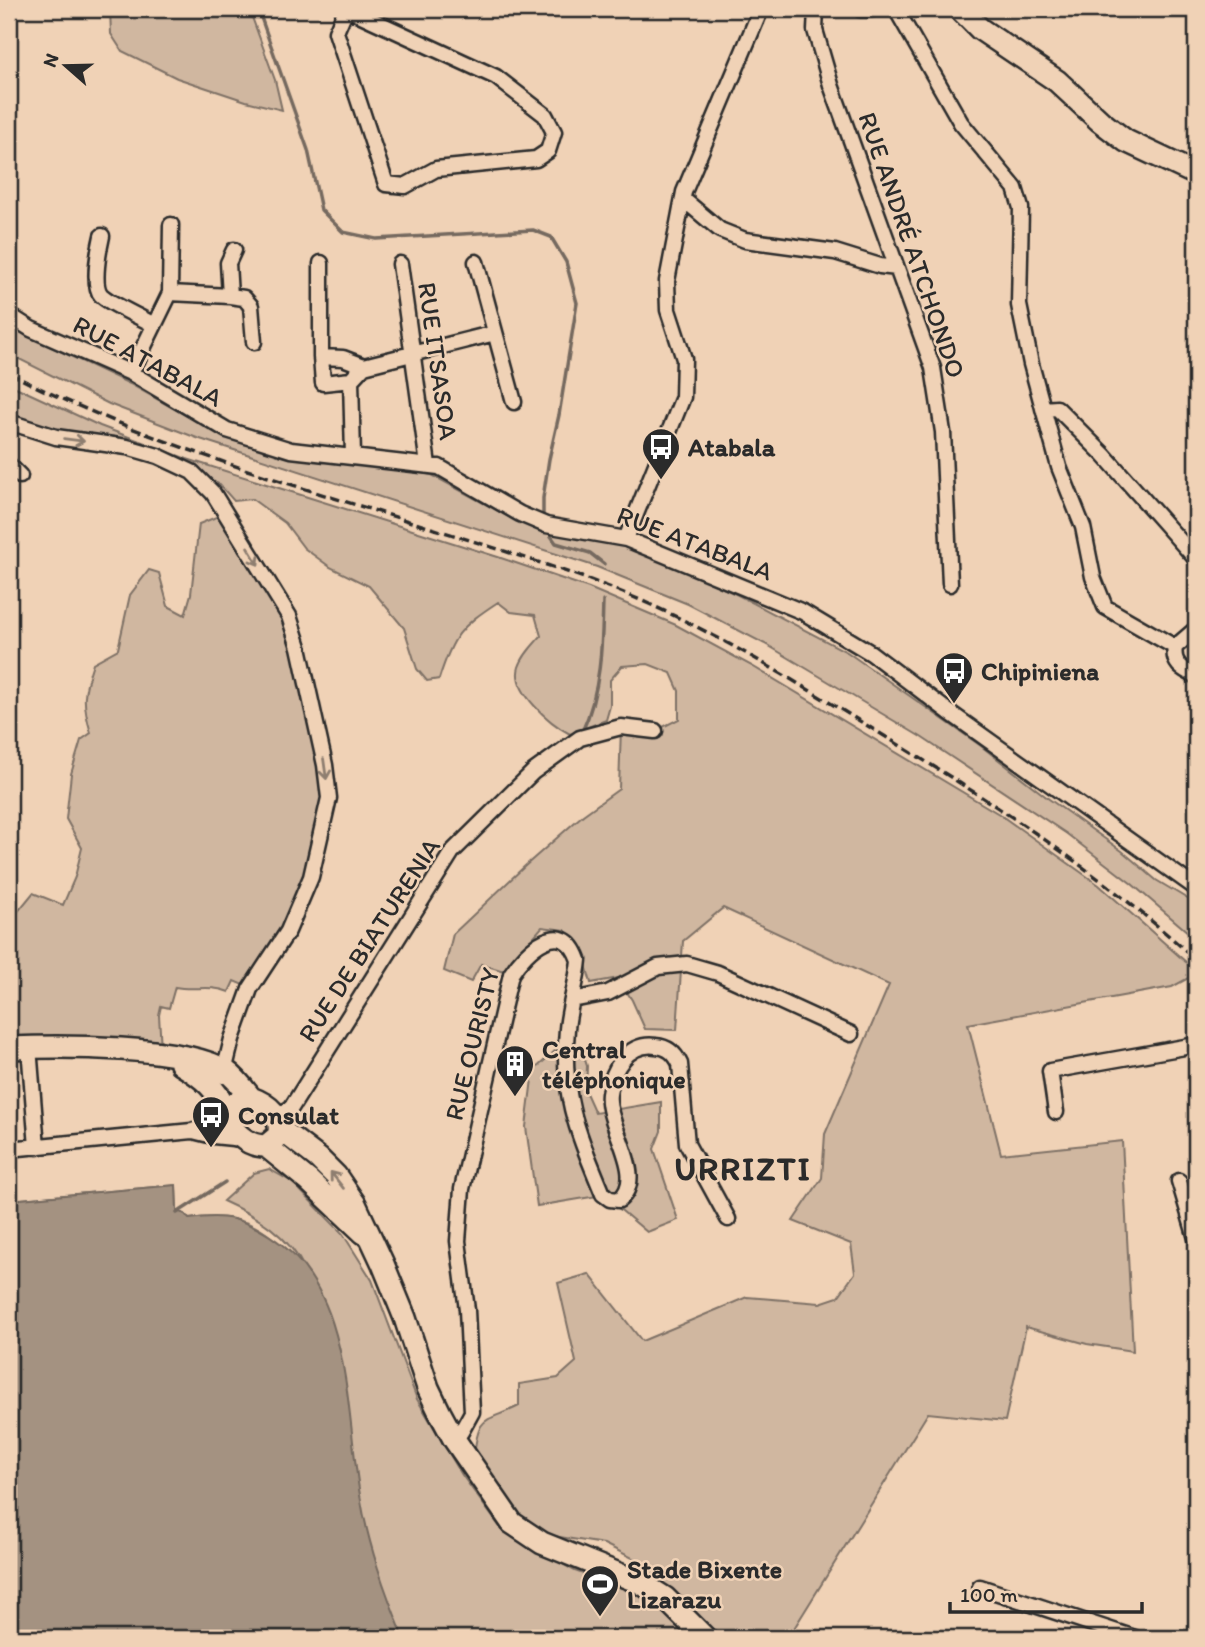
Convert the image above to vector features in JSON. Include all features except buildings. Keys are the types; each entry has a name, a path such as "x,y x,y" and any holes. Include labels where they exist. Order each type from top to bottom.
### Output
{"main road":[{"path":"960,9 980,29 1057,81 1126,141 1195,175"},
{"path":"19,1047 95,1048 161,1053 197,1059 225,1070 251,1098 259,1101 336,1176 355,1204 383,1264 428,1388 454,1439 506,1515 525,1533 564,1553 640,1583 665,1598 705,1638"},
{"path":"161,1053 203,1077 226,1109 230,1124 243,1139 251,1144 266,1146 309,1181 370,1239"},
{"path":"226,1109 251,1098"},
{"path":"266,1146 273,1142 279,1122"}],"street":[{"path":"347,9 496,77 545,115 554,132 548,151 536,159 436,169 405,186 386,184 336,32 347,9"},
{"path":"626,539 683,397 684,359 668,310 667,281 683,200 699,155 761,9"},
{"name":"RUE ANDRÉ ATCHONDO","path":"816,9 815,30 831,85 933,368 941,419 950,584"},
{"path":"860,9 872,9"},
{"path":"896,9 961,123 1015,188 1021,208 1018,305 1059,467 1083,527 1093,577 1105,607 1175,647"},
{"path":"683,200 720,230 745,240 835,252 880,266 897,268"},
{"path":"131,373 170,293 171,225"},
{"path":"102,236 98,250 97,287 102,296 154,325"},
{"path":"230,296 228,263 234,250"},
{"path":"476,262 514,402"},
{"path":"321,263 323,383 351,380 364,366 495,333"},
{"name":"RUE ITSASOA","path":"400,264 428,465"},
{"path":"170,293 244,298 251,306 254,342"},
{"name":"RUE ATABALA","path":"9,316 31,329 131,373 226,430 290,450 439,467 520,514 546,525 626,539 803,612 871,653 949,712 1196,888"},
{"path":"321,358 343,358 364,366"},
{"path":"351,380 353,456"},
{"path":"1043,409 1057,408 1104,455 1196,559"},
{"path":"9,422 56,438 127,447 158,456 192,472 213,493 289,616 299,647 323,752 329,798 306,888 288,931 250,989 232,1039 225,1070 226,1109 192,1131"},
{"path":"9,465 20,476"},
{"path":"1196,629 1175,647 1173,657 1179,667 1196,676"},
{"name":"RUE DE BIATURENIA","path":"279,1122 291,1108 452,852 533,772 580,738 621,727 655,731"},
{"name":"RUE OURISTY","path":"454,1439 461,1433 472,1412 467,1310 458,1241 462,1188 511,974 520,960 543,941 555,937 566,942 575,950 579,960 566,1051 569,1101 575,1125 603,1195 620,1200 631,1184 608,1103 615,1072 627,1054 638,1047 660,1046 676,1055 680,1064 687,1144 728,1219"},
{"path":"572,1000 608,993 658,967 687,964 718,973 851,1034"},
{"path":"1056,1112 1050,1071 1196,1045"},
{"path":"19,1047 37,1147"},
{"path":"9,1149 192,1131 243,1139"},
{"path":"1180,1181 1196,1238"},
{"path":"980,1587 1135,1638"}],"shaded area":[{"path":"110,9 249,9 275,80 282,110 177,78 122,51 111,34"},
{"path":"9,327 130,384 212,430 240,442 298,459 385,466 432,475 540,531 637,549 738,595 847,652 981,746 1122,851 1156,880 1196,904 1196,939 1132,884 1067,834 921,737 769,646 688,604 597,567 197,438 109,404 9,354"},
{"path":"9,384 100,426 187,459 498,557 589,588 676,625 752,666 999,814 1099,885 1196,971 1196,974 1172,987 968,1024 1001,1154 1122,1141 1133,1351 1087,1344 1026,1327 1005,1421 928,1413 788,1638 721,1638 643,1563 604,1544 553,1536 520,1518 474,1457 476,1443 481,1426 485,1422 519,1406 519,1384 558,1378 576,1362 558,1283 589,1274 642,1341 747,1297 820,1303 838,1297 855,1273 851,1244 793,1221 822,1178 825,1134 889,985 723,908 683,941 677,1030 645,1029 618,978 591,983 583,954 565,930 542,927 504,971 481,964 471,982 444,971 453,934 583,815 619,789 621,727 655,731 679,719 679,691 671,673 648,664 622,666 610,680 610,706 606,720 570,734 534,706 518,676 519,667 526,654 541,636 535,615 511,612 498,602 459,633 439,679 427,681 417,669 404,628 369,586 330,567 304,548 285,523 252,499 234,501 219,484 192,472 9,420"},
{"path":"226,513 289,616 329,798 311,877 257,977 243,985 234,981 229,992 215,988 175,987 169,1008 161,1006 161,1049 9,1039 9,930 15,915 33,893 63,905 75,877 82,848 66,819 71,774 81,740 91,733 85,698 93,663 118,649 130,595 149,570 159,573 168,606 185,615 191,594 199,524"},
{"path":"557,1049 582,1051 587,1066 586,1093 595,1113 661,1102 661,1131 654,1149 678,1220 647,1232 603,1195 537,1206 526,1127 533,1071"},
{"path":"269,1169 292,1182 343,1234 372,1280 417,1399 462,1475 502,1530 575,1571 650,1598 689,1638 234,1638 9,1200 176,1185 177,1211 189,1219 209,1217 242,1221 268,1234 306,1271 299,1258 271,1228 223,1201 254,1173"},
{"path":"176,1185 177,1211 189,1219 231,1218 259,1230 297,1259 317,1286 331,1318 340,1353 360,1495 372,1550 404,1638 9,1638 9,1200"}],"waterway":[{"path":"258,9 308,150 321,210 343,232 376,239 533,230 551,237 566,262 577,303 549,459 543,516"},
{"path":"551,536 556,543 590,553 604,564"},
{"path":"582,732 597,684 603,601"},
{"path":"177,1213 225,1182"}],"railway":[{"path":"9,373 79,406 223,462 590,580 696,626 797,683 1036,833 1118,894 1196,960"}],"place":[{"name":"Atabala","path":"661,481"},
{"name":"Chipiniena","path":"954,705"},
{"name":"Central téléphonique","path":"515,1098"},
{"name":"Consulat","path":"211,1149"},
{"name":"Stade Bixente Lizarazu","path":"600,1618"}],"district":[{"name":"URRIZTI","path":"743,1168"}]}
